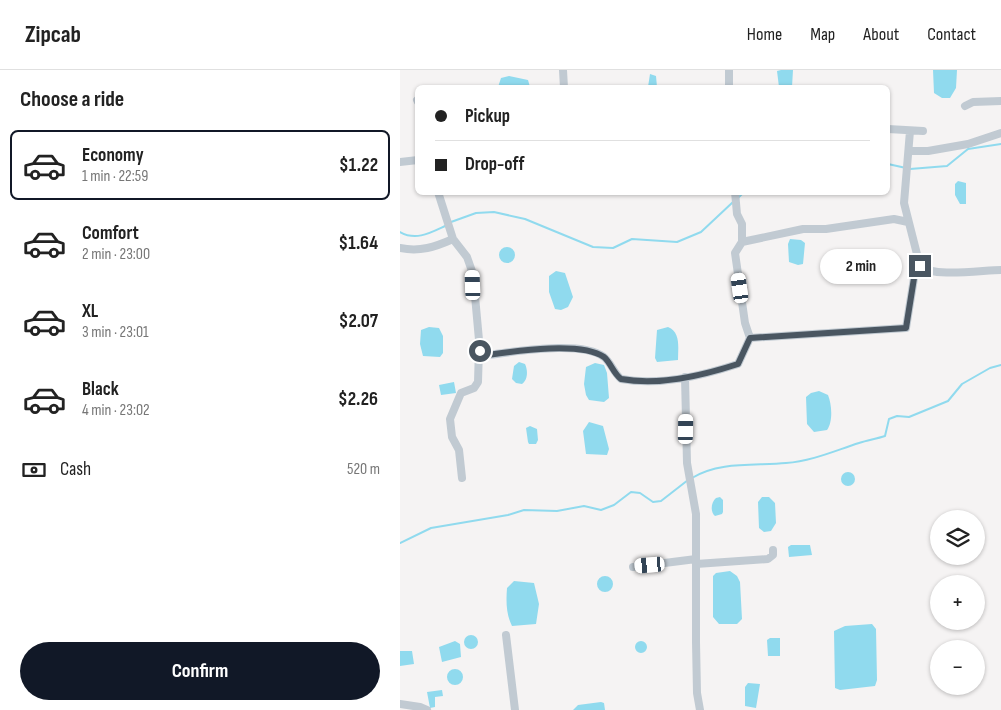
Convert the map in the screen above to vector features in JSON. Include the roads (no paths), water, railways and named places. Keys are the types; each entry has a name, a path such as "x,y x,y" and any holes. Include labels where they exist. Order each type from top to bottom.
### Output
{"street":[{"path":"563,70 564,85"},
{"path":"729,70 729,85"},
{"path":"965,106 973,102 1001,101"},
{"path":"890,129 923,131"},
{"path":"910,131 910,151 904,194 908,222 920,266 924,270 945,272 1001,270"},
{"path":"910,151 968,144 1001,133"},
{"path":"400,162 415,160"},
{"path":"439,195 454,239 467,257 473,274 478,348 478,382 474,388 461,392 450,419 452,436 460,450 462,478"},
{"path":"478,348 487,355 546,348 588,351 603,356 621,379 652,382 707,374 738,364 750,338 745,323 735,253 742,242 742,224 737,214 735,195"},
{"path":"742,242 803,229 826,229 894,219 908,222"},
{"path":"400,248 416,250 429,248 454,239"},
{"path":"750,338 906,328 915,272 920,266"},
{"path":"684,377 688,472 696,514 697,693 700,710"},
{"path":"633,566 768,559 772,556 773,550"},
{"path":"506,635 515,710"},
{"path":"400,704 427,710"}],"water":[{"path":"793,70 792,85 779,85 777,71"},
{"path":"933,70 957,70 956,88 950,98 942,98 934,93"},
{"path":"650,74 656,76 657,85 648,85"},
{"path":"509,76 528,80 529,85 499,85 501,78"},
{"path":"958,181 966,183 966,204 960,204 955,195 955,184"},
{"path":"790,239 801,240 805,243 803,264 798,265 789,262 788,244"},
{"path":"504,247 510,247 515,252 513,261 504,263 499,258 499,252"},
{"path":"556,271 565,273 573,297 568,307 561,310 555,309 549,292 549,276"},
{"path":"429,327 439,328 443,336 443,353 440,357 423,356 420,344 421,330"},
{"path":"668,327 677,336 678,360 657,362 655,358 657,330"},
{"path":"519,362 525,364 527,369 527,375 522,384 516,383 512,379 514,366"},
{"path":"595,363 604,365 607,373 609,398 604,402 589,400 586,395 584,384 586,367"},
{"path":"454,382 456,393 441,395 439,385"},
{"path":"819,391 828,395 831,418 827,430 814,432 807,424 806,397 811,393"},
{"path":"589,422 603,426 609,449 607,455 586,454 583,431"},
{"path":"530,426 537,429 538,440 536,444 529,444 528,442 526,428"},
{"path":"845,472 851,472 855,479 851,486 845,486 841,482 841,476"},
{"path":"720,497 723,500 723,512 715,516 712,512 712,507 716,498"},
{"path":"762,497 769,497 775,503 776,523 771,531 764,532 759,528 758,502"},
{"path":"791,545 810,545 812,555 789,557 788,547"},
{"path":"730,571 737,576 740,582 742,619 737,624 719,624 713,617 713,576 716,573"},
{"path":"602,576 608,576 613,581 611,590 602,592 597,587 597,581"},
{"path":"514,581 534,583 539,604 536,624 512,626 508,612 507,588"},
{"path":"872,624 876,629 877,680 875,686 840,690 835,688 834,631 845,626"},
{"path":"468,635 474,635 478,642 474,649 468,649 464,645 464,639"},
{"path":"770,638 780,638 780,656 768,656 767,640"},
{"path":"455,641 460,644 461,657 442,662 439,647"},
{"path":"641,641 647,647 641,653 635,647"},
{"path":"400,651 412,651 414,664 400,666"},
{"path":"455,669 461,671 463,677 461,683 455,685 449,683 447,677 449,671"},
{"path":"748,683 760,684 756,708 745,706 745,687"},
{"path":"442,690 443,696 435,697 435,707 430,708 427,692"},
{"path":"604,703 605,710 573,710 578,705"}],"waterway":[{"path":"910,169 947,166 968,149 1001,144"},
{"path":"890,164 906,168"},
{"path":"738,198 741,195"},
{"path":"451,222 476,213 494,212 525,219 593,247 613,248 632,239 677,242 701,232 733,202"},
{"path":"400,232 406,235 417,236 445,226"},
{"path":"692,478 714,469 738,465 786,463 805,460 885,436 889,419 897,416 909,417 948,401 962,384 990,368 1001,365"},
{"path":"400,543 431,528 508,515 524,510 557,511 584,506 601,510 614,505 631,492 640,493 653,502 661,501 688,480"}]}
